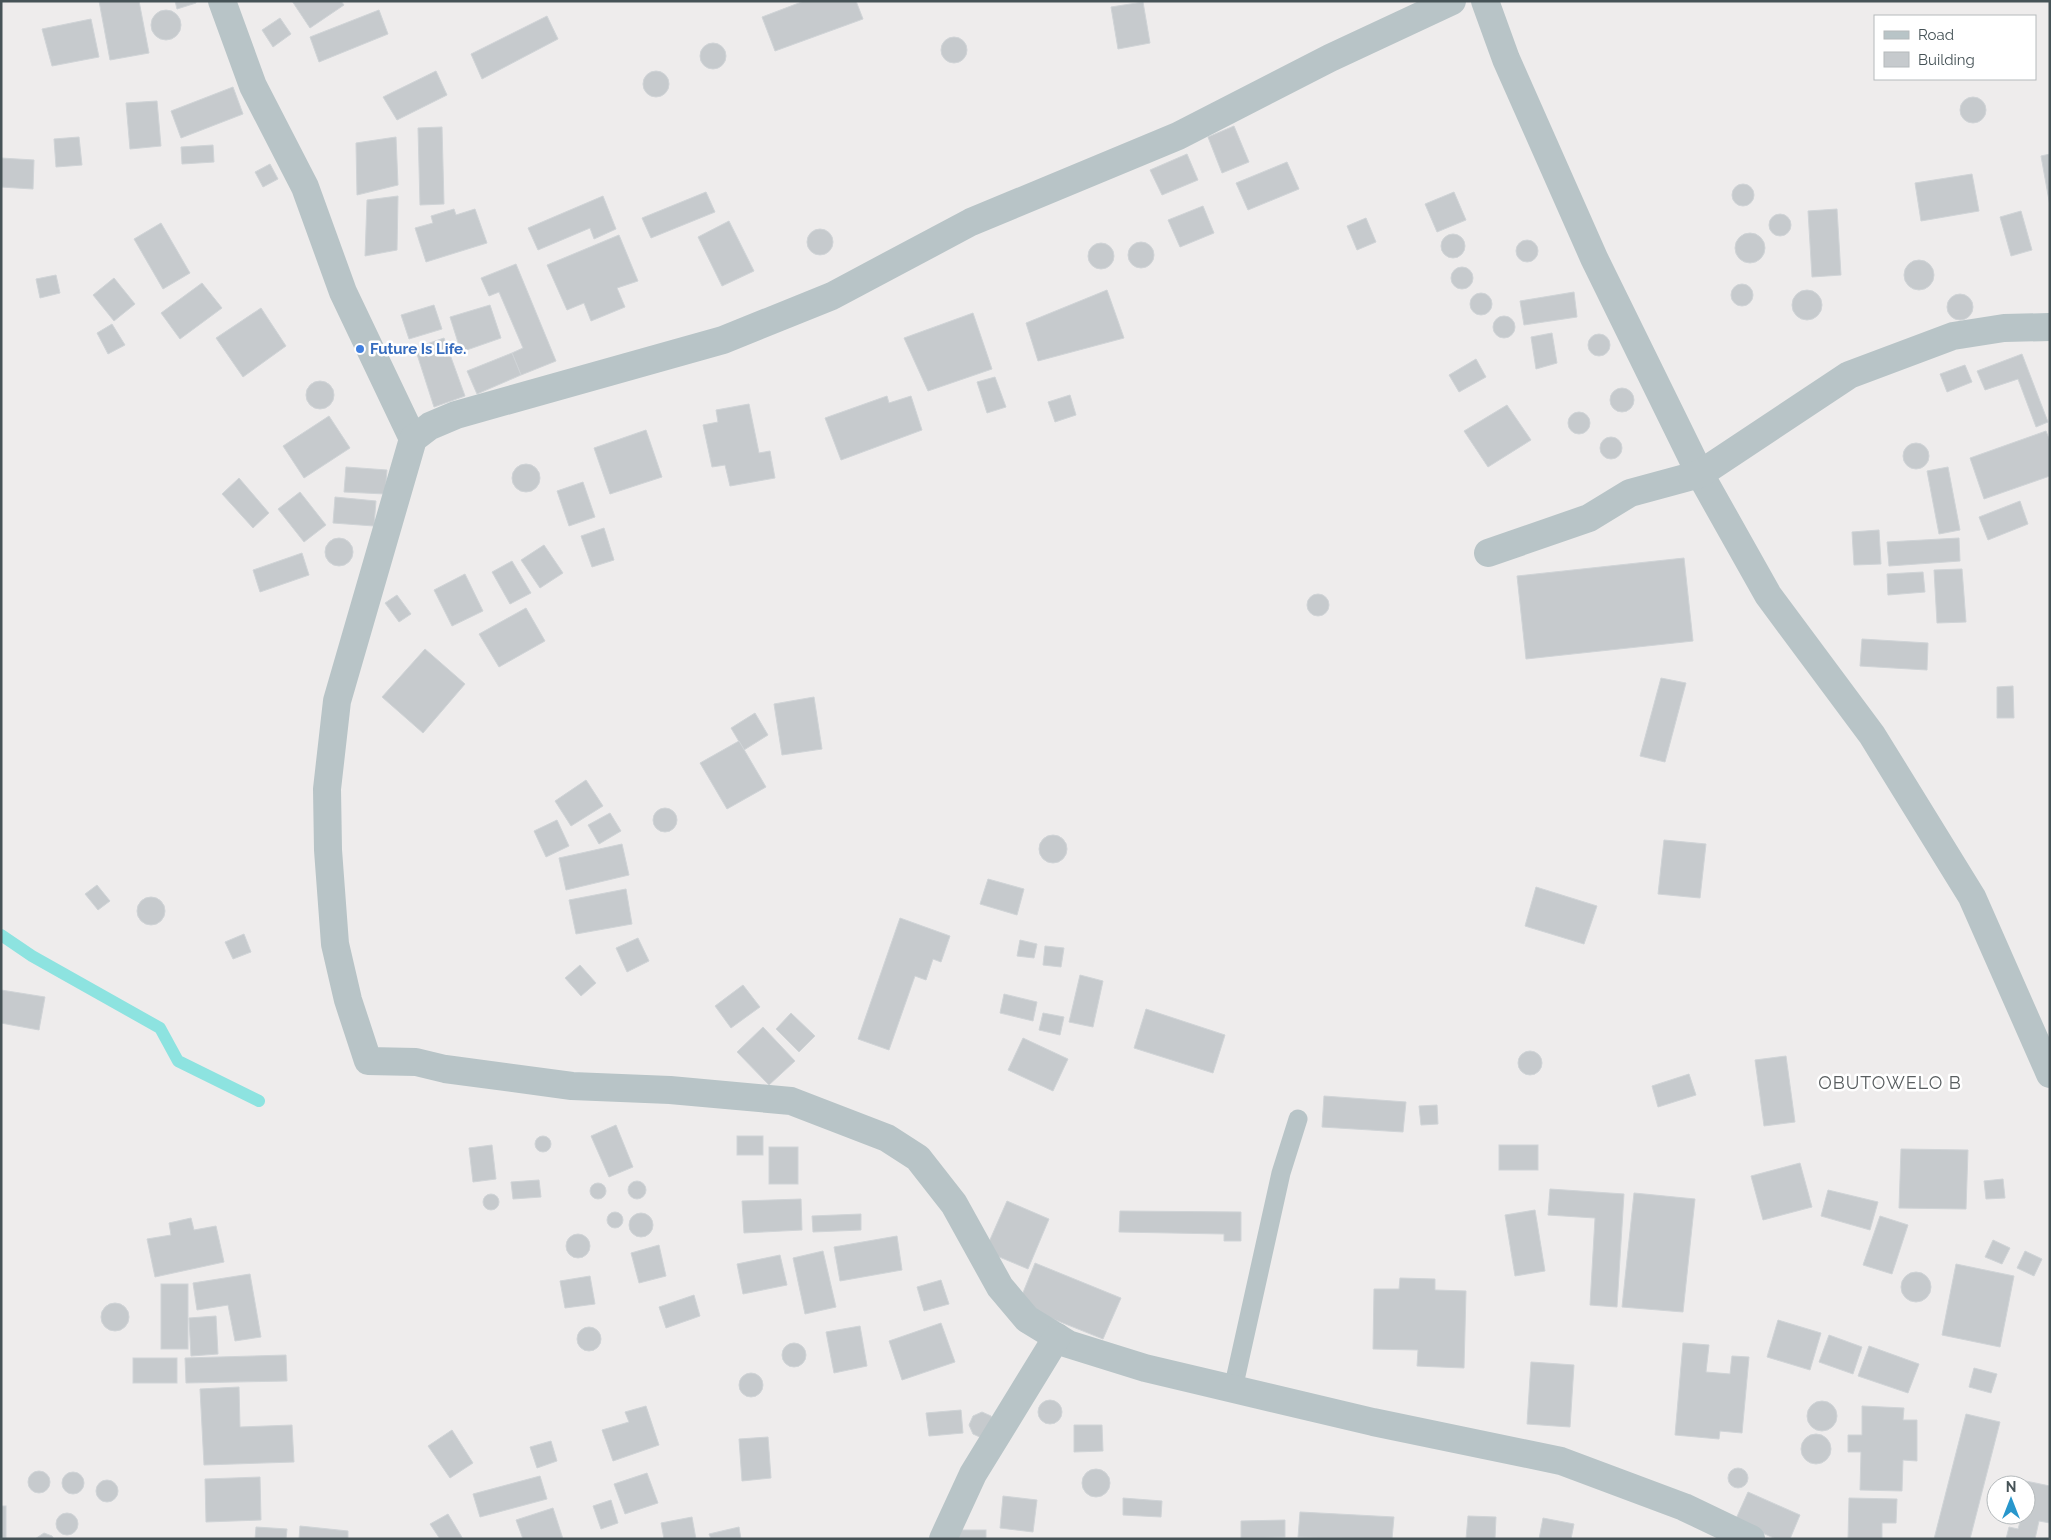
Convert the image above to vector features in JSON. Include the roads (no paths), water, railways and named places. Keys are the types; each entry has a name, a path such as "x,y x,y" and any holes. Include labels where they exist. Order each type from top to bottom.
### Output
{"street":[{"path":"222,1 253,86 305,187 342,292 413,439"},
{"path":"1452,1 1330,58 1178,136 971,222 832,296 723,340 456,415 430,426 413,439 336,700 327,789 328,850 335,944 348,1000 368,1061 416,1062 445,1069 572,1086 670,1090 791,1102 887,1138 918,1158 954,1204 1000,1288 1027,1319 1068,1344 1145,1368 1372,1422 1561,1461 1684,1507 1750,1539"},
{"path":"1484,1 1510,67 1594,258 1700,474 1768,595 1872,735 1972,897 2050,1074"},
{"path":"1488,553 1589,518 1630,493 1700,474 1849,375 1953,336 2004,328 2050,327"},
{"path":"943,1539 972,1474 1057,1337"}],"lane":[{"path":"1233,1389 1281,1173 1298,1119"}],"waterway":[{"path":"1,935 32,956 160,1028 178,1061 259,1101"}],"place":[{"name":"Future Is Life.","path":"360,349"}],"district":[{"name":"OBUTOWELO B","path":"1890,1083"}]}
